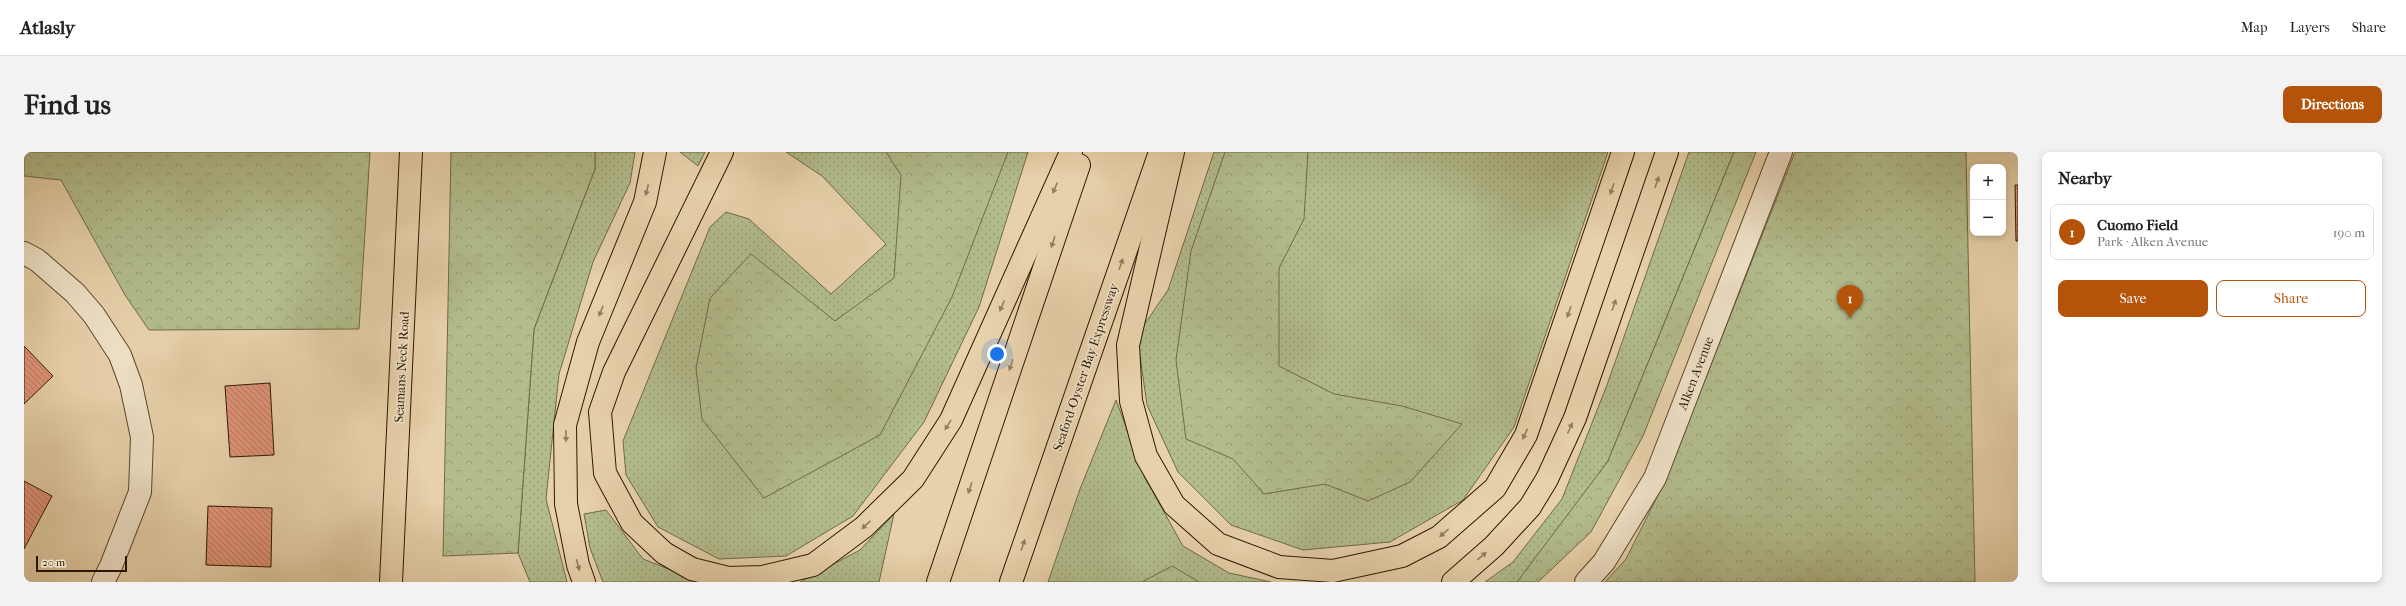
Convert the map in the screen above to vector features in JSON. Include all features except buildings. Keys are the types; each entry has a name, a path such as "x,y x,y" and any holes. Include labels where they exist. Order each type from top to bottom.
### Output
{"main road":[{"name":"Seamans Neck Road","path":"391,582 411,152"},
{"path":"584,582 578,565 566,504 566,425 588,342 645,202 655,152"},
{"path":"722,152 614,372 600,412 604,473 632,523 664,553 692,568 728,578 755,578 813,565 864,528 913,479 951,420 1071,152"},
{"path":"938,582 1083,152"},
{"name":"Seaford-Oyster Bay Expressway","path":"1011,582 1160,152"},
{"path":"1173,152 1128,345 1131,400 1146,456 1174,505 1218,544 1279,567 1333,570 1402,556 1439,537 1495,488 1526,435 1623,152"},
{"path":"1453,582 1494,546 1530,507 1547,479 1575,418 1667,152"}],"street":[{"name":"Alken Avenue","path":"1586,582 1604,562 1655,478 1781,152"},
{"path":"24,253 37,260 75,293 94,315 120,355 132,386 142,437 140,492 112,566 103,582"}],"green space":[{"path":"24,152 370,152 359,329 149,330 125,295 61,180 24,176"},
{"path":"451,152 595,152 595,169 534,329 518,553 443,556"},
{"path":"595,152 635,152 630,183 593,262 559,374 546,499 567,582 530,582 518,553 534,329 595,169"},
{"path":"680,152 705,152 698,166"},
{"path":"786,152 1028,152 979,307 924,422 853,516 786,556 719,559 658,527 626,475 623,441 710,227 726,212 749,219 831,294 886,244 822,176"},
{"path":"886,152 1008,152 952,297 880,435 764,498 702,419 696,368 710,298 751,254 835,321 894,278 901,175"},
{"path":"1214,152 1608,152 1514,427 1463,500 1390,542 1303,550 1231,525 1178,472 1147,405 1137,335 1168,290"},
{"path":"1225,152 1308,152 1304,219 1279,268 1279,366 1334,394 1402,406 1462,424 1410,482 1368,501 1325,484 1264,494 1233,459 1186,439 1176,360 1191,251"},
{"path":"1689,152 1734,152 1608,461 1520,582 1485,582 1513,562 1562,499 1607,385"},
{"path":"1734,152 1756,152 1643,436 1591,532 1538,582 1517,582 1608,461"},
{"path":"1795,152 1966,152 1975,582 1605,582 1626,559 1664,483"},
{"path":"1116,400 1145,478 1183,546 1229,573 1271,582 1048,582 1080,489"},
{"path":"606,510 643,559 702,582 603,582 590,548 584,514"},
{"path":"894,514 879,582 800,582 860,550"},
{"path":"1172,566 1199,582 1142,582"}],"place":[{"name":"Cuomo Field","path":"1850,318"}]}
